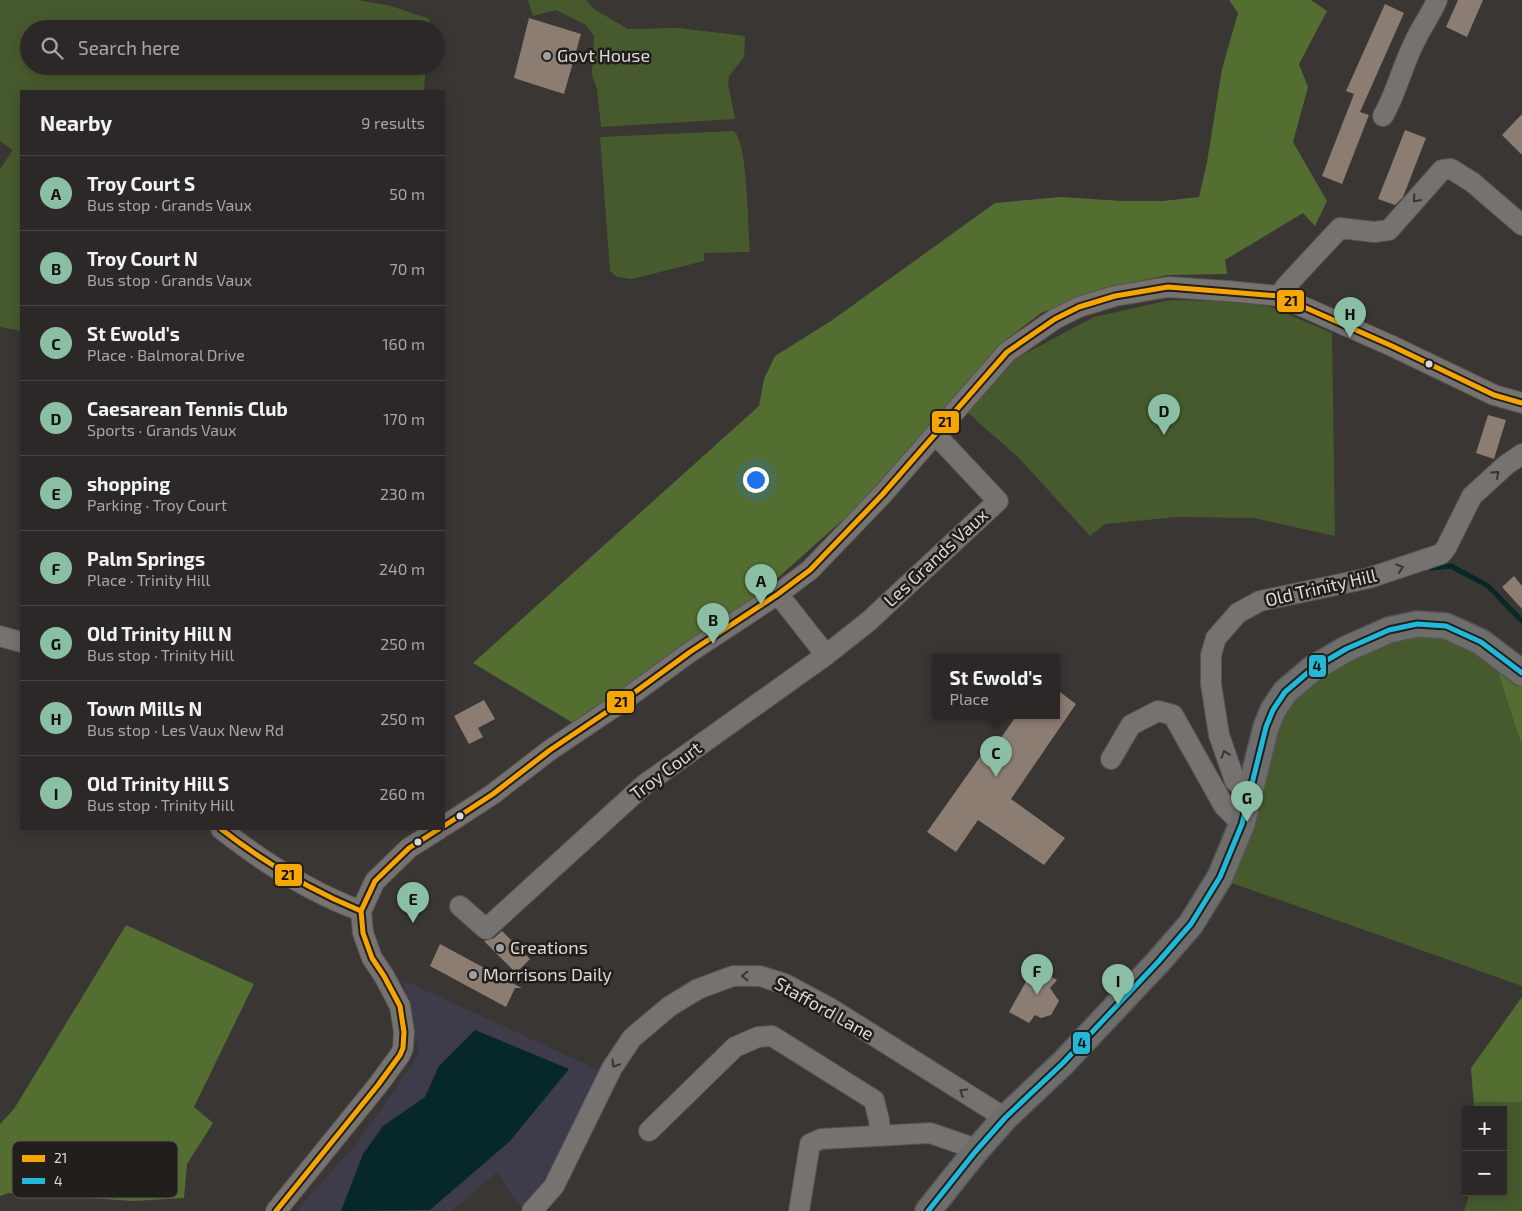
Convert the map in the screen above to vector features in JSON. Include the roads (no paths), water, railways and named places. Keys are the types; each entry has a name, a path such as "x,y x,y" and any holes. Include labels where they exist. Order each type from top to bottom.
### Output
{"main road":[{"path":"928,1211 1005,1118 1063,1063 1191,924 1220,877 1242,824 1266,727 1273,710 1285,692 1312,669 1346,649 1389,630 1417,624 1446,626 1481,642 1522,673"}],"street":[{"path":"1383,116 1392,101 1415,41 1432,13 1437,0"},
{"path":"1279,296 1340,228 1374,232 1389,230 1442,170 1451,169 1479,188 1522,225"},
{"path":"445,825 493,794 550,750 620,703 690,652 778,594 810,570 853,526 1007,352 1055,319 1079,307 1115,296 1168,288 1279,296 1392,346 1494,395 1522,403"},
{"name":"Les Grands Vaux","path":"826,655 869,621 998,501 935,434"},
{"name":"Old Trinity Hill","path":"1250,794 1234,781 1219,735 1212,684 1211,655 1216,638 1238,613 1260,601 1369,578 1441,554 1446,548 1472,496 1506,465 1522,454"},
{"path":"778,594 826,655"},
{"path":"0,636 20,642"},
{"name":"Troy Court","path":"460,906 486,929 644,785 826,655"},
{"path":"1111,760 1131,725 1158,711 1173,715 1224,806 1242,824"},
{"path":"222,830 251,852 310,888 361,911"},
{"path":"276,1211 378,1086 403,1048 404,1032 400,1006 372,958 363,933 361,911 375,881 409,848 437,830"},
{"name":"Stafford Lane","path":"532,1211 554,1186 612,1068 632,1038 670,1006 698,989 733,976 760,976 785,984 830,1008 1005,1118"},
{"path":"649,1131 736,1047 758,1038 772,1036 874,1100 880,1134"},
{"path":"799,1211 810,1144 822,1139 880,1134 930,1133 965,1145 975,1152"}],"water":[{"path":"475,1030 569,1069 510,1141 430,1210 341,1211 363,1154 383,1126 425,1097 439,1066"}],"waterway":[{"path":"1432,568 1451,566 1488,586 1522,621"}],"place":[{"name":"Govt House","path":"547,56"},
{"name":"Town Mills N","path":"1350,338"},
{"name":"Caesarean Tennis Club","path":"1164,435"},
{"name":"Troy Court S","path":"761,605"},
{"name":"Troy Court N","path":"713,644"},
{"name":"St Ewold's","path":"996,777"},
{"name":"Old Trinity Hill N","path":"1247,822"},
{"name":"shopping","path":"413,923"},
{"name":"Creations","path":"500,948"},
{"name":"Morrisons Daily","path":"473,975"},
{"name":"Palm Springs","path":"1037,995"},
{"name":"Old Trinity Hill S","path":"1118,1005"}]}
